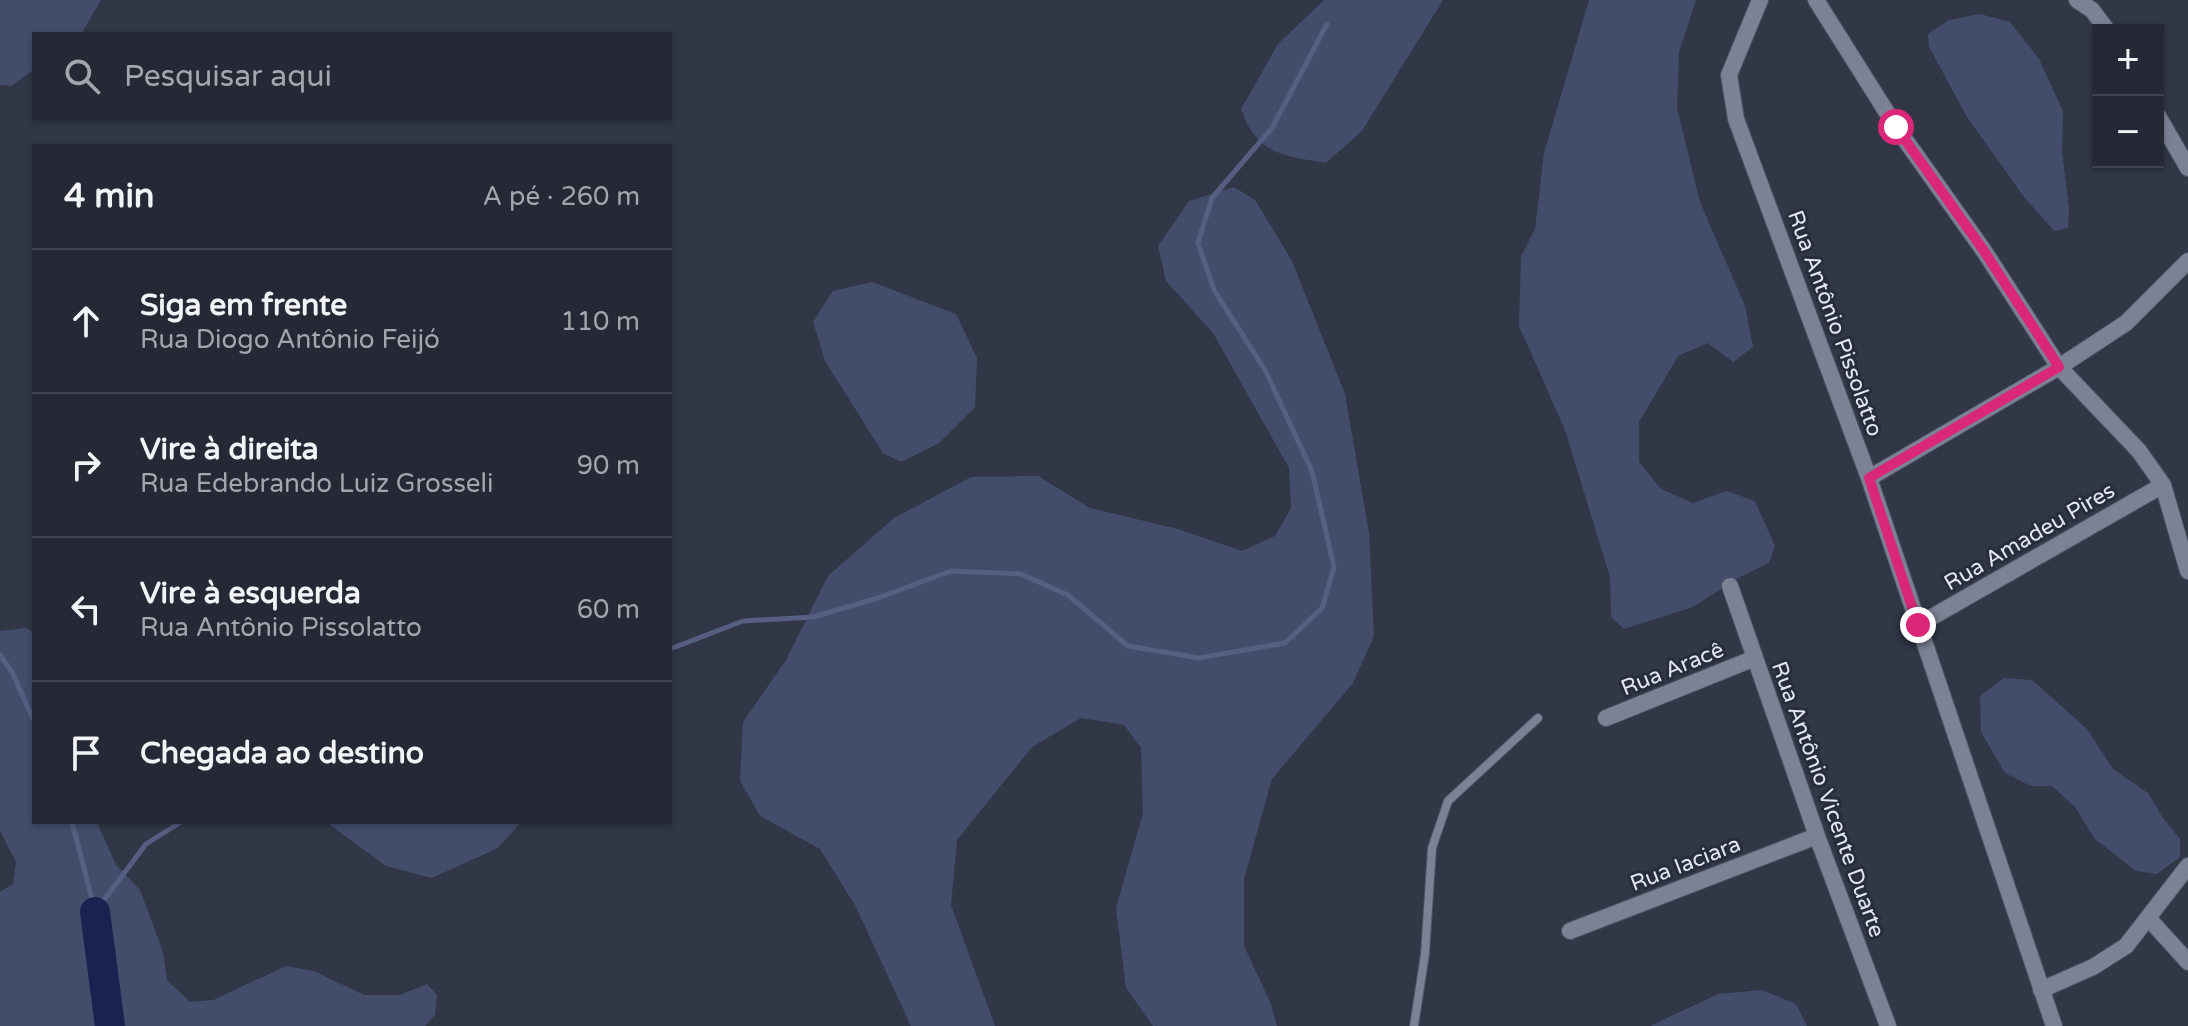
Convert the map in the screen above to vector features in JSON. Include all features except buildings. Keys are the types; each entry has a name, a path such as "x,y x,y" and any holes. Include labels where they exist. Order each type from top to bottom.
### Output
{"street":[{"name":"Rua Antônio Pissolatto","path":"1760,0 1729,75 1736,119 1869,478 2054,1026"},
{"path":"1816,0 1896,127 1984,251 2059,367 2139,451 2163,485 2188,571"},
{"path":"2077,0 2092,10 2102,24"},
{"path":"2164,126 2188,168"},
{"path":"1869,478 2059,367 2126,323 2188,261"},
{"name":"Rua Amadeu Pires","path":"1918,625 2163,485"},
{"name":"Rua Antônio Vicente Duarte","path":"1730,586 1817,836 1888,1026"},
{"name":"Rua Aracê","path":"1606,718 1755,658"},
{"name":"Rua Iaciara","path":"1570,931 1817,836"},
{"path":"2041,990 2093,967 2126,946 2188,866"},
{"path":"2149,919 2188,962"}],"lane":[{"path":"1414,1026 1425,954 1432,848 1448,801 1538,718"}],"shaded area":[{"path":"0,0 101,0 82,32 32,32 32,71 11,86 0,85"},
{"path":"1324,0 1443,0 1362,131 1326,163 1274,151 1255,136 1241,109 1278,44"},
{"path":"1589,0 1696,0 1679,52 1677,108 1700,202 1745,306 1753,347 1733,362 1708,343 1678,356 1639,422 1639,462 1661,489 1693,503 1726,491 1755,501 1775,546 1769,563 1740,577 1693,607 1624,629 1611,617 1610,577 1565,430 1519,326 1521,257 1535,229 1544,153"},
{"path":"1980,14 2010,22 2039,59 2063,111 2062,152 2069,208 2068,228 2054,231 2024,197 1967,117 1929,47 1928,34 1949,20"},
{"path":"1234,187 1255,200 1291,259 1345,394 1369,533 1374,636 1353,683 1272,779 1244,879 1244,946 1271,1004 1277,1026 1153,1026 1126,988 1116,908 1143,813 1141,748 1124,725 1081,718 1032,747 957,840 951,905 995,1026 911,1026 856,907 820,849 760,816 740,781 743,722 786,660 828,576 894,518 971,477 1038,476 1090,508 1178,529 1242,551 1275,536 1291,508 1289,468 1213,333 1166,281 1158,246 1189,201"},
{"path":"872,282 956,314 977,358 975,407 939,443 901,462 883,453 825,361 813,322 833,291"},
{"path":"26,628 32,632 32,824 98,824 116,865 140,890 163,952 167,980 190,1002 213,1000 286,966 314,971 364,995 400,995 427,984 437,995 435,1015 425,1026 0,1026 0,892 13,884 16,862 0,831 0,631"},
{"path":"2004,678 2032,680 2087,729 2113,769 2148,793 2180,839 2180,857 2157,874 2136,871 2095,839 2075,807 2052,786 2031,786 2005,773 1981,732 1980,696"},
{"path":"329,824 519,824 498,848 432,878 386,866"},
{"path":"1762,990 1796,1004 1807,1026 1650,1026 1718,994"}],"waterway":[{"path":"672,648 743,621 813,617 878,598 951,571 1021,574 1068,595 1128,646 1199,658 1285,643 1322,608 1334,567 1312,471 1265,370 1214,290 1198,243 1212,198 1272,128 1327,24"},
{"path":"0,655 12,672 32,717"},
{"path":"73,824 95,911"},
{"path":"95,912 146,844 178,824"},
{"path":"95,912 110,1026"}],"route":[{"path":"1896,127 1984,251 2059,367 1869,478 1918,625"}]}
